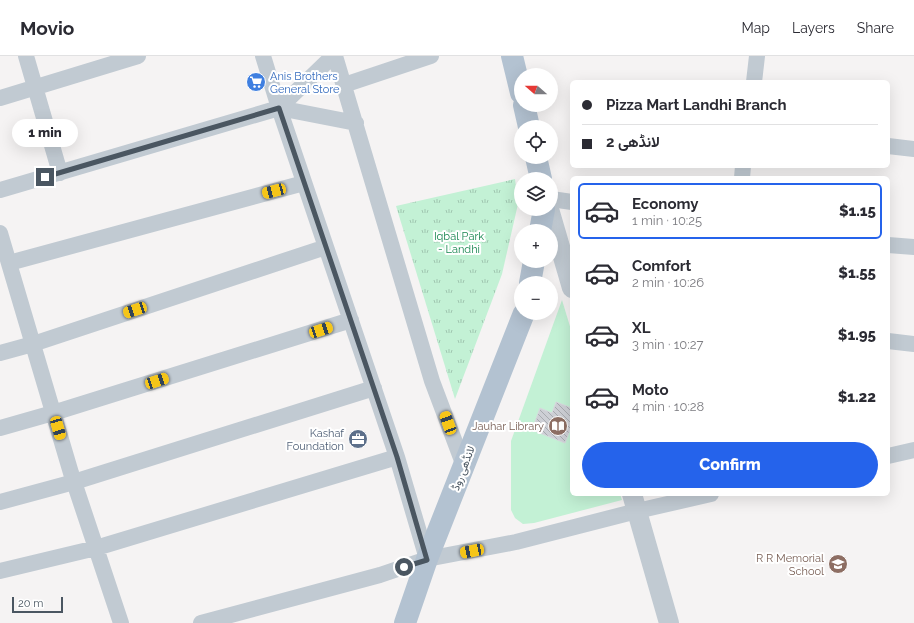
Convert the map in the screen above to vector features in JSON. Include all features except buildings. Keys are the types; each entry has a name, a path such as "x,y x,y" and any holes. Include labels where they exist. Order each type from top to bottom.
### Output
{"main road":[{"path":"512,56 515,68"},
{"name":"لانڈھی روڈ","path":"405,623 427,560 521,320"}],"street":[{"path":"26,56 60,173"},
{"path":"0,98 138,56"},
{"path":"262,56 397,457 427,560"},
{"path":"0,190 279,108 334,56 356,123 432,381 464,466"},
{"path":"344,85 431,56"},
{"path":"754,80 757,56"},
{"path":"279,108 356,123"},
{"path":"890,146 914,149"},
{"path":"7,273 304,183"},
{"path":"558,200 570,202"},
{"path":"551,216 570,281"},
{"path":"0,234 7,273 33,344 74,482 122,623"},
{"path":"890,244 914,247"},
{"path":"0,353 33,344 326,247"},
{"path":"0,428 53,413 350,320"},
{"path":"890,341 914,344"},
{"path":"0,502 74,482 374,388"},
{"path":"890,456 914,450"},
{"path":"0,571 96,548 397,457"},
{"path":"201,623 380,575 427,560 516,542 634,503 697,496"},
{"path":"634,503 670,623"}],"green space":[{"name":"Iqbal Park - Landhi","path":"514,179 514,216 515,216 502,274 455,399 396,206"},
{"path":"562,300 570,326 570,496 621,496 622,500 534,523 523,524 515,518 511,510 511,441 555,320 558,320 558,311"}],"place":[{"name":"Anis Brothers General Store","path":"256,82"},
{"name":"Jauhar Library","path":"558,426"},
{"name":"Kashaf Foundation","path":"358,439"},
{"name":"R R Memorial School","path":"838,564"}],"route":[{"path":"45,177 279,108 397,457 427,560 404,567"}]}
